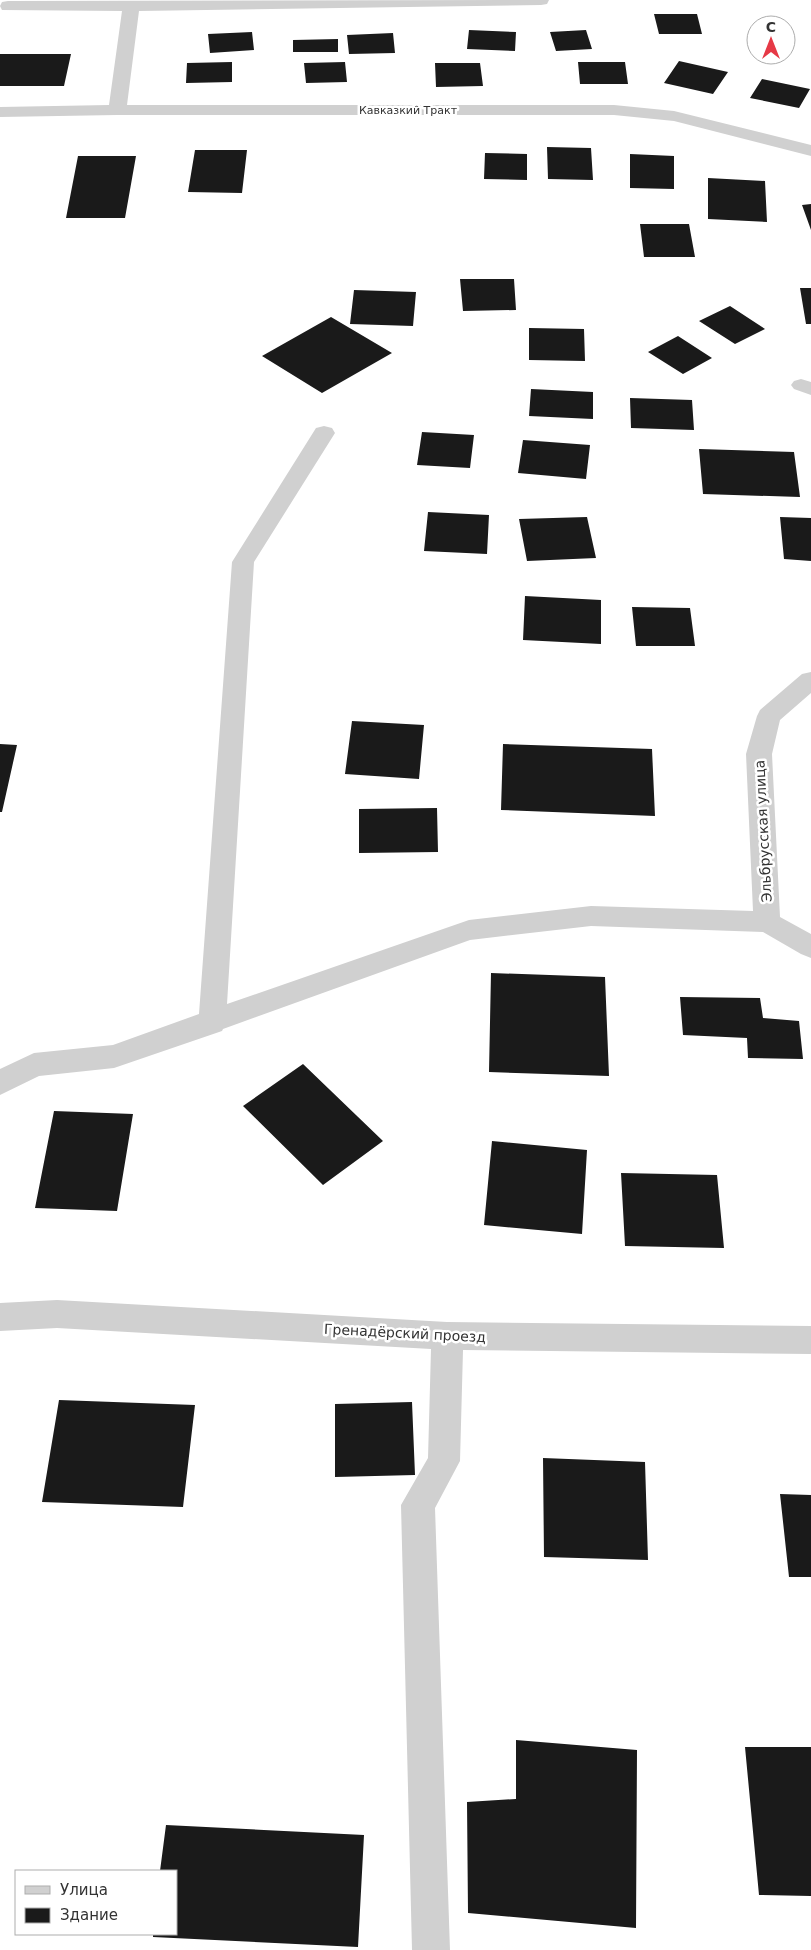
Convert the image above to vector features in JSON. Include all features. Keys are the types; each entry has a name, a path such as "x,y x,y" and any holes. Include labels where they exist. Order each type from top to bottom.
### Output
{"street":[{"path":"8,6 541,0"},
{"path":"117,110 131,6"},
{"name":"Кавказкий Тракт","path":"0,112 117,110 614,110 674,116 811,151"},
{"path":"212,1023 243,562 324,433"},
{"name":"Эльбрусская улица","path":"811,680 769,716 759,754 767,922 811,946"},
{"path":"0,1083 34,1065 114,1056 212,1023 469,930 591,916 767,922"},
{"name":"Гренадёрский проезд","path":"0,1318 57,1314 447,1336 811,1340"},
{"path":"431,1950 418,1505 444,1461 447,1336"}],"building":[{"path":"654,14 697,14 702,34 659,34"},
{"path":"469,30 516,32 515,51 467,49"},
{"path":"586,30 592,49 556,51 550,32"},
{"path":"252,32 254,50 210,53 208,34"},
{"path":"393,33 395,53 349,54 347,35"},
{"path":"338,39 338,52 293,52 293,40"},
{"path":"0,54 71,54 64,86 0,86"},
{"path":"679,61 728,72 713,94 664,83"},
{"path":"232,62 232,82 186,83 187,63"},
{"path":"345,62 347,82 306,83 304,63"},
{"path":"578,62 625,62 628,84 580,84"},
{"path":"435,63 480,63 483,86 436,87"},
{"path":"762,79 810,89 799,108 750,98"},
{"path":"547,147 591,148 593,180 548,179"},
{"path":"195,150 247,150 242,193 188,192"},
{"path":"485,153 527,154 527,180 484,179"},
{"path":"630,154 674,156 674,189 630,188"},
{"path":"78,156 136,156 125,218 66,218"},
{"path":"708,178 765,181 767,222 708,219"},
{"path":"811,204 811,230 802,205"},
{"path":"640,224 689,224 695,257 644,257"},
{"path":"460,279 514,279 516,310 463,311"},
{"path":"800,288 811,288 811,324 806,324"},
{"path":"354,290 416,292 413,326 350,324"},
{"path":"730,306 765,329 735,344 699,321"},
{"path":"331,317 392,353 322,393 262,356"},
{"path":"529,328 584,329 585,361 529,360"},
{"path":"678,336 712,358 683,374 648,352"},
{"path":"531,389 593,392 593,419 529,416"},
{"path":"630,398 692,400 694,430 631,428"},
{"path":"422,432 474,435 470,468 417,465"},
{"path":"523,440 590,445 586,479 518,473"},
{"path":"699,449 794,452 800,497 703,494"},
{"path":"428,512 489,515 487,554 424,551"},
{"path":"587,517 596,558 527,561 519,519"},
{"path":"780,517 811,518 811,561 784,559"},
{"path":"525,596 601,600 601,644 523,640"},
{"path":"632,607 690,608 695,646 636,646"},
{"path":"352,721 424,725 419,779 345,774"},
{"path":"0,744 17,745 2,812 0,812"},
{"path":"503,744 652,749 655,816 501,810"},
{"path":"437,808 438,852 359,853 359,809"},
{"path":"491,973 605,977 609,1076 489,1072"},
{"path":"680,997 760,998 763,1018 799,1021 803,1059 748,1058 747,1038 683,1035"},
{"path":"303,1064 383,1141 323,1185 243,1106"},
{"path":"54,1111 133,1114 117,1211 35,1208"},
{"path":"492,1141 587,1150 582,1234 484,1225"},
{"path":"621,1173 717,1175 724,1248 625,1246"},
{"path":"59,1400 195,1405 183,1507 42,1502"},
{"path":"412,1402 415,1475 335,1477 335,1404"},
{"path":"543,1458 645,1462 648,1560 544,1557"},
{"path":"780,1494 811,1495 811,1577 789,1577"},
{"path":"516,1740 637,1750 636,1928 468,1913 467,1802 516,1799"},
{"path":"745,1747 811,1747 811,1896 759,1895"},
{"path":"166,1825 364,1835 358,1947 153,1937 153,1935 178,1935 178,1870 160,1870"}]}
